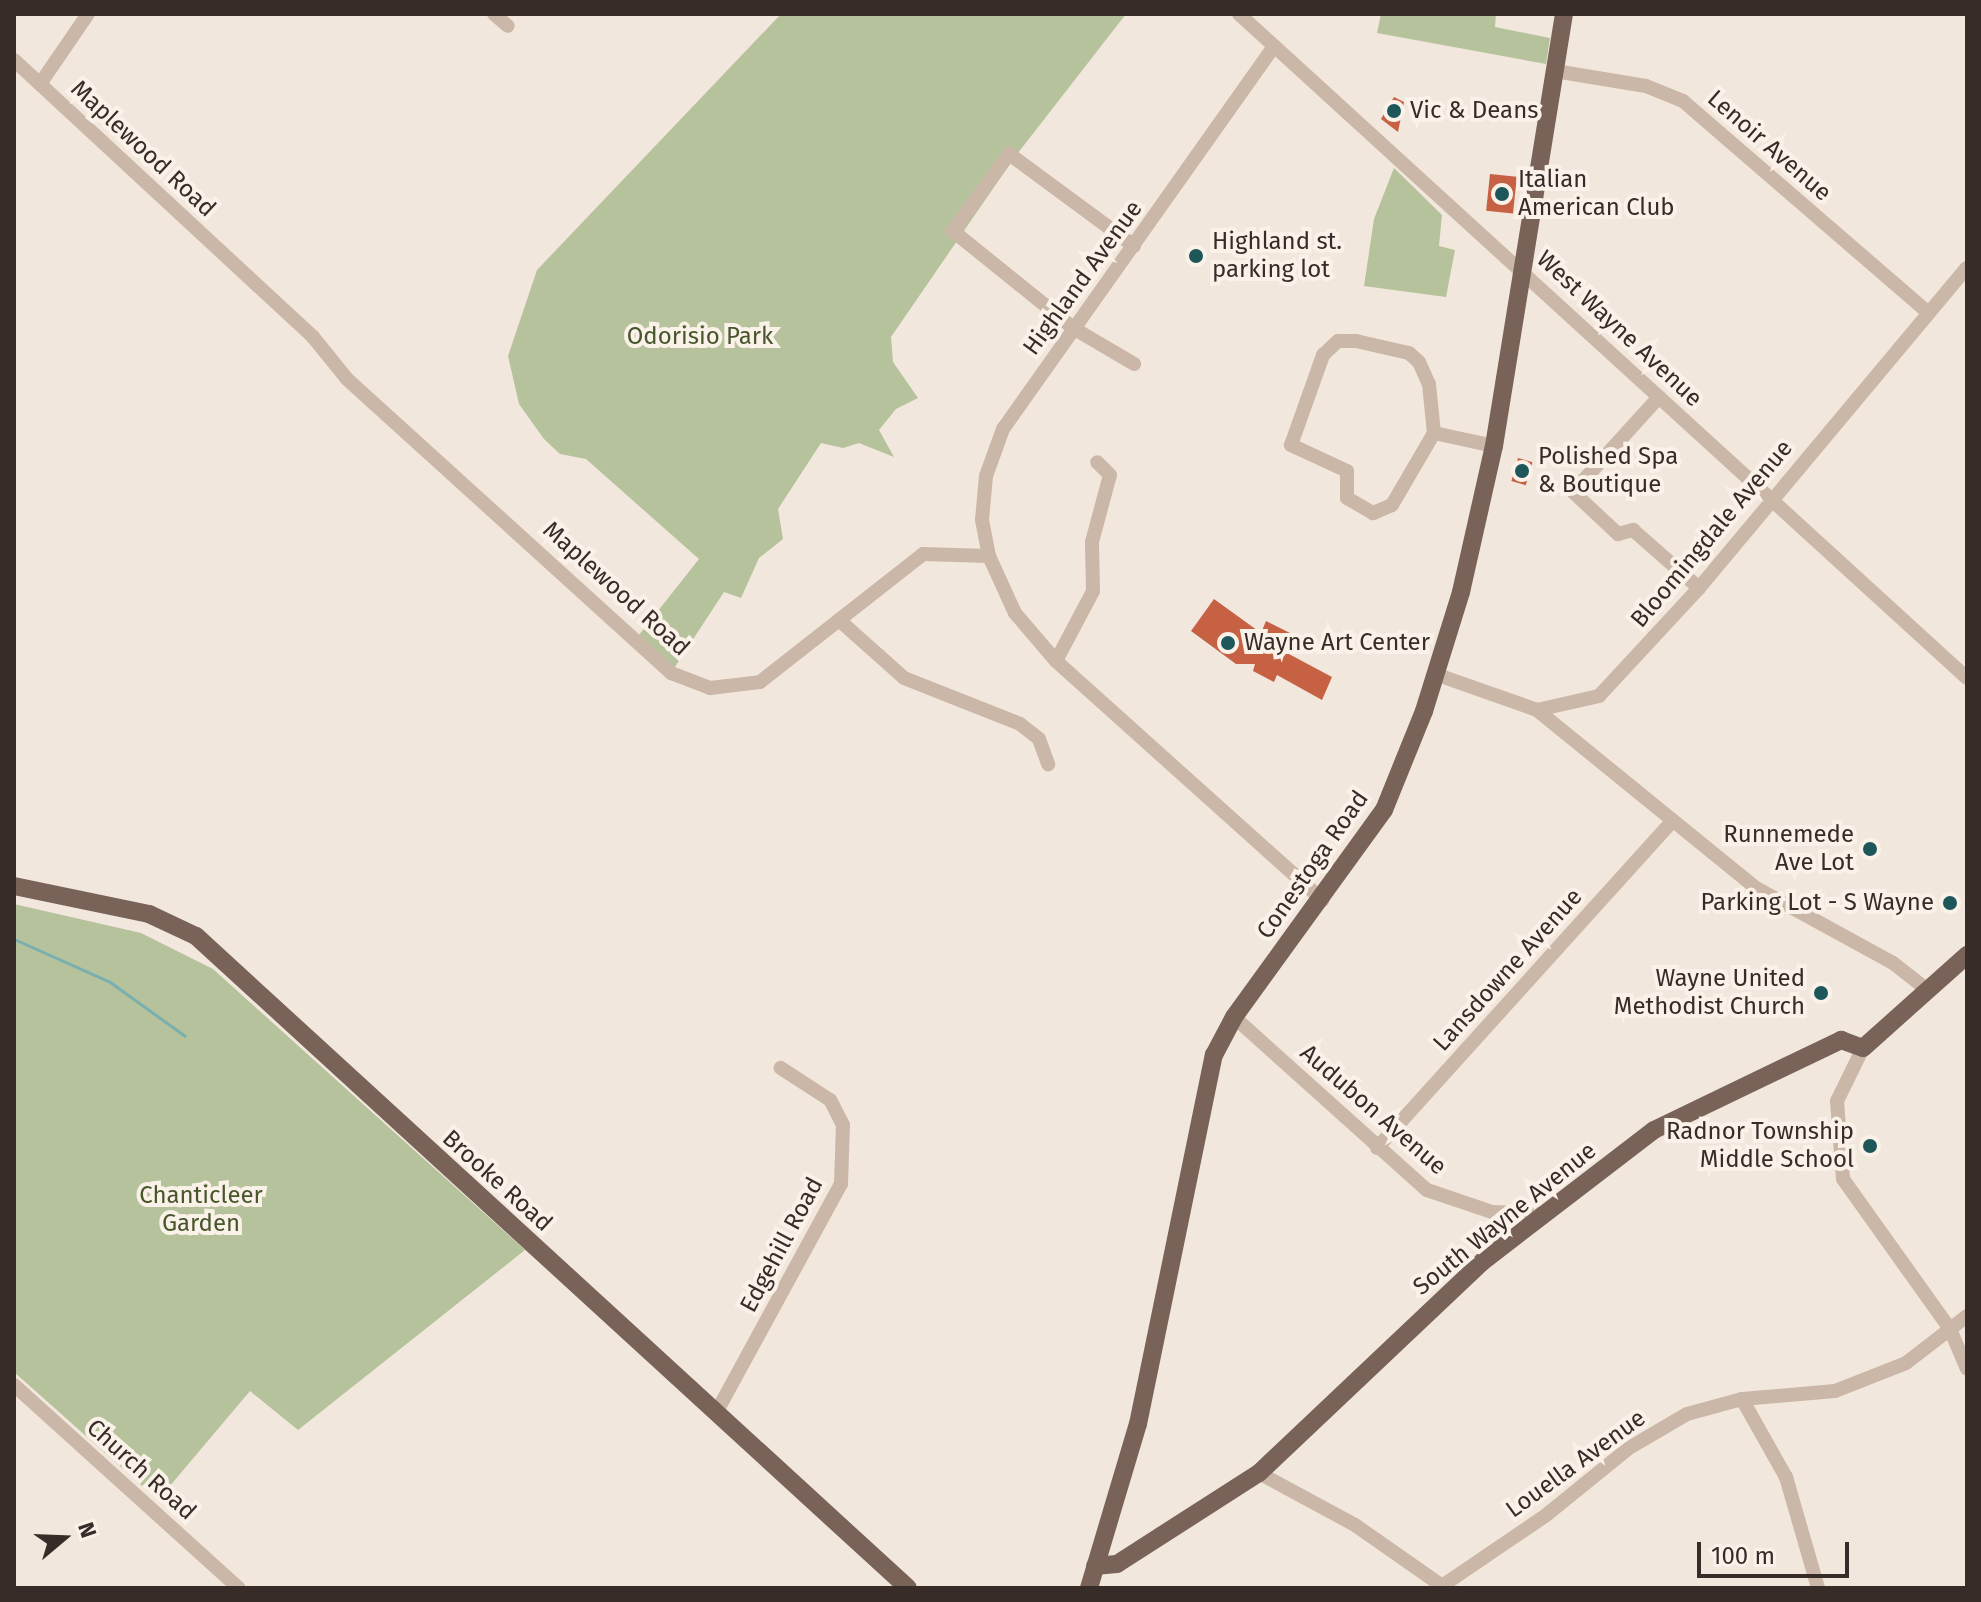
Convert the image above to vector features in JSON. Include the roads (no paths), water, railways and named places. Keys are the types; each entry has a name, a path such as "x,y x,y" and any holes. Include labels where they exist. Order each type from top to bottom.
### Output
{"main road":[{"name":"Conestoga Road","path":"1089,1588 1138,1424 1205,1083 1234,1017 1322,900 1384,810 1435,674 1494,446 1519,267 1564,14"},
{"name":"Brooke Road","path":"14,886 149,914 196,936 908,1588"},
{"path":"1863,1048 1924,987 1967,955"},
{"name":"South Wayne Avenue","path":"1095,1566 1117,1564 1259,1473 1482,1262 1671,1120 1841,1040 1863,1048"}],"street":[{"path":"40,84 88,14"},
{"path":"494,14 508,26"},
{"name":"West Wayne Avenue","path":"1245,17 1967,678"},
{"name":"Highland Avenue","path":"989,556 982,520 986,476 1003,429 1274,46"},
{"name":"Maplewood Road","path":"14,60 313,337 347,379 671,673 710,688 760,682 923,554 989,556"},
{"name":"Lenoir Avenue","path":"1555,71 1646,86 1683,101 1926,311"},
{"path":"1134,246 1009,154 953,231 956,239 1073,328 1134,364"},
{"name":"Bloomingdale Avenue","path":"1537,710 1599,696 1699,588 1926,311 1967,268"},
{"path":"1338,341 1370,342 1414,356 1428,378 1434,433 1392,505 1373,513 1347,498 1347,471 1291,445 1323,355 1338,341"},
{"path":"1659,397 1573,492 1618,534 1633,530 1699,588"},
{"path":"1434,433 1494,446"},
{"path":"1056,661 1093,591 1092,542 1110,475 1097,462"},
{"path":"989,556 1022,625 1056,661 1322,900"},
{"path":"839,620 904,678 1020,724 1039,739 1048,764"},
{"path":"1435,674 1537,710 1756,888 1893,963 1924,987"},
{"name":"Lansdowne Avenue","path":"1377,1148 1672,821"},
{"name":"Audubon Avenue","path":"1234,1017 1377,1148 1447,1199 1492,1212 1545,1214"},
{"path":"1863,1048 1837,1101 1843,1179 1950,1329 1967,1369"},
{"name":"Edgehill Road","path":"716,1413 841,1184 838,1115 830,1100 781,1068"},
{"name":"Louella Avenue","path":"1442,1587 1545,1516 1629,1448 1687,1414 1742,1399 1835,1391 1906,1363 1967,1316"},
{"name":"Church Road","path":"14,1385 239,1588"},
{"path":"1742,1399 1796,1501 1818,1588"},
{"path":"1259,1473 1355,1525 1442,1587"}],"waterway":[{"path":"14,939 110,982 185,1036"}],"place":[{"name":"Vic & Deans","path":"1394,111"},
{"name":"Italian American Club","path":"1502,194"},
{"name":"Highland st. parking lot","path":"1196,256"},
{"name":"Polished Spa & Boutique","path":"1522,471"},
{"name":"Wayne Art Center","path":"1228,643"},
{"name":"Runnemede Ave Lot","path":"1870,849"},
{"name":"Parking Lot - S Wayne","path":"1950,903"},
{"name":"Wayne United Methodist Church","path":"1821,993"},
{"name":"Radnor Township Middle School","path":"1870,1146"}],"park label":[{"name":"Odorisio Park","path":"700,337"},
{"name":"Chanticleer Garden","path":"201,1210"}]}
